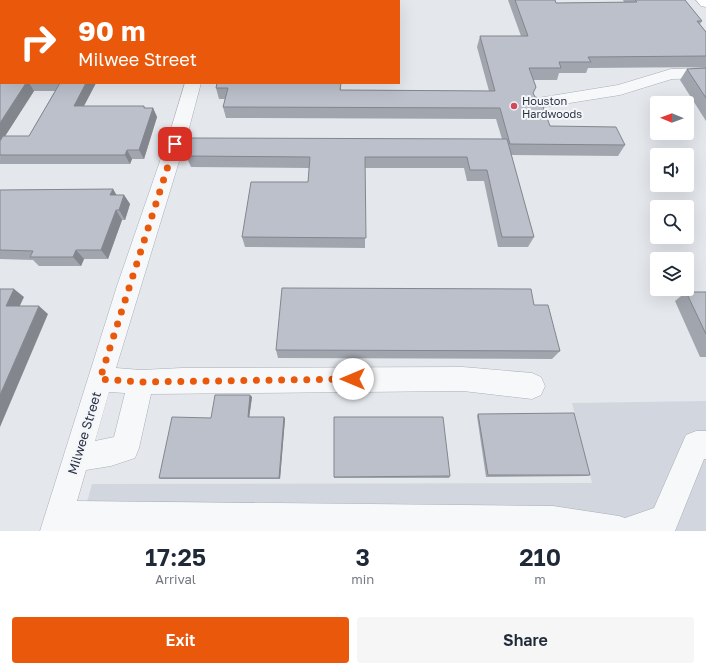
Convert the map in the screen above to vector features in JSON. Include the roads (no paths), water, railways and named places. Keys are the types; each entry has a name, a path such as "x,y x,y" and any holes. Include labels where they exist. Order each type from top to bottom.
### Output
{"main road":[{"path":"703,0 706,3"}],"street":[{"path":"538,103 620,90 671,74 706,73"},
{"name":"Milwee Street","path":"56,524 193,84"},
{"path":"100,379 141,382 182,380 462,379 532,386"},
{"path":"76,458 111,452 124,448 141,382"},
{"path":"632,531 664,520 696,445 706,445"},
{"path":"56,524 554,526 620,531"}],"place":[{"name":"Houston Hardwoods","path":"514,106"}]}
